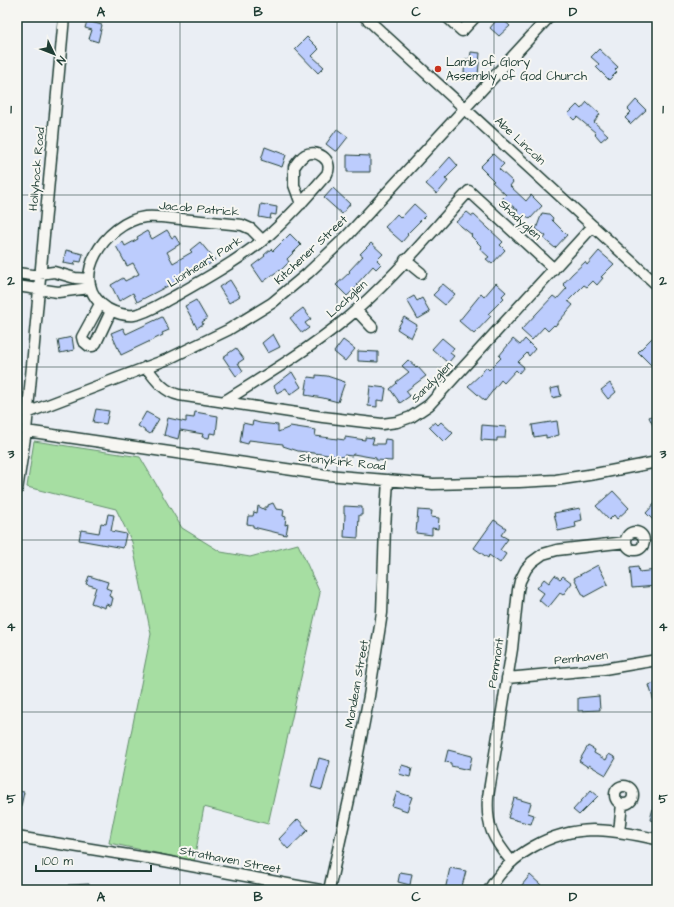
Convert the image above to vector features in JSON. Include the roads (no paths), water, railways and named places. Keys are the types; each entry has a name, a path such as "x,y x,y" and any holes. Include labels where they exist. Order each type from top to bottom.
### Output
{"street":[{"name":"Hollyhock Road","path":"17,490 26,432 64,17"},
{"name":"Abe Lincoln","path":"365,17 657,285"},
{"path":"447,17 462,31 475,17"},
{"name":"Kitchener Street","path":"27,413 168,359 228,330 272,303 308,273 347,236 549,17"},
{"name":"Lionheart Park","path":"90,284 100,304 125,315 134,315 146,311 210,277 262,240 301,204 327,174 330,168 329,163 320,155 305,155 294,168 294,186 301,204"},
{"name":"Lochglen","path":"223,402 300,354 356,310 469,191"},
{"name":"Shadyglen","path":"469,191 554,269"},
{"name":"Jacob Patrick","path":"90,284 91,264 103,243 113,233 128,223 145,217 242,225 251,228 262,240"},
{"name":"Sandyglen","path":"146,367 162,387 172,393 323,417 382,424 397,422 424,410 435,400 593,226"},
{"path":"405,260 421,273"},
{"path":"17,273 32,275 54,272 90,284"},
{"path":"70,290 71,277"},
{"path":"17,286 58,292 90,284"},
{"path":"100,304 82,337 82,341 88,346 93,346 96,343 111,310"},
{"path":"356,310 372,327"},
{"path":"89,323 102,330"},
{"name":"Stonykirk Road","path":"26,432 327,474 433,484 556,480 657,462"},
{"name":"Mondean Street","path":"329,890 349,800 369,696 382,614 388,480"},
{"name":"Pemmont","path":"512,862 498,845 492,834 487,811 512,649 520,581 526,569 532,562 543,554 556,550 626,542"},
{"name":"Pemhaven","path":"507,678 604,669 657,660"},
{"path":"619,832 622,804"},
{"path":"489,890 512,862 530,848 568,833 595,830 619,832 657,839"},
{"name":"Strathaven Street","path":"17,838 159,860 320,890"}],"place":[{"name":"Lamb of Glory Assembly of God Church","path":"438,69"}]}
